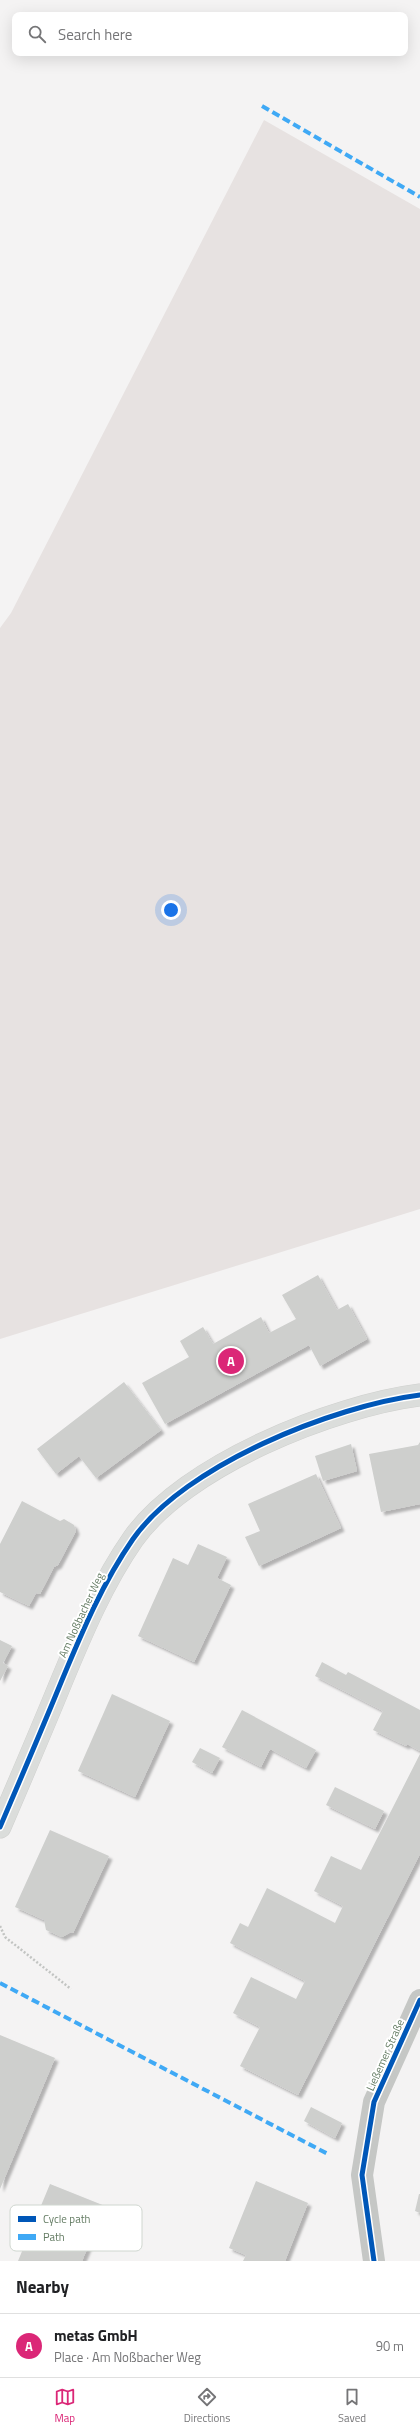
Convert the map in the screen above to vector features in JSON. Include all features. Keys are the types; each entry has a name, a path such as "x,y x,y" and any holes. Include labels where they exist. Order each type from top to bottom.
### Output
{"street":[{"name":"Am Noßbacher Weg","path":"0,1827 102,1590 134,1538 165,1504 205,1475 264,1444 334,1414 420,1395"},
{"name":"Ließemer Straße","path":"374,2261 362,2175 374,2102 420,2000"}],"path":[{"path":"0,1926 5,1937 71,1990"}],"shaded area":[{"path":"264,120 420,209 420,1209 0,1339 0,628 11,613"}],"building":[{"path":"318,1275 337,1310 348,1304 367,1339 320,1366 309,1345 165,1424 142,1383 189,1357 180,1341 203,1327 213,1344 261,1317 269,1333 296,1319 282,1295"},
{"path":"124,1382 161,1430 96,1478 79,1456 56,1474 37,1449"},
{"path":"420,1442 420,1504 381,1512 369,1454 418,1445"},
{"path":"351,1444 357,1471 323,1481 315,1456"},
{"path":"316,1474 341,1528 259,1566 245,1537 260,1531 248,1504"},
{"path":"22,1501 60,1521 64,1519 74,1525 76,1531 58,1565 54,1567 40,1594 36,1593 29,1606 0,1592 0,1544"},
{"path":"198,1544 227,1557 217,1578 231,1585 194,1662 138,1636 173,1558 188,1565"},
{"path":"0,1640 12,1646 3,1663 8,1666 0,1681"},
{"path":"322,1662 346,1675 348,1672 420,1710 420,1751 373,1730 383,1711 315,1676"},
{"path":"112,1694 170,1721 135,1797 78,1771"},
{"path":"242,1710 316,1750 306,1768 270,1749 261,1767 222,1747"},
{"path":"200,1748 220,1758 212,1773 192,1762"},
{"path":"420,1754 420,1854 298,2095 240,2066 260,2027 233,2013 251,1977 296,1999 305,1981 230,1943 240,1923 248,1927 267,1888 335,1923 343,1906 314,1891 331,1856 361,1870"},
{"path":"335,1787 384,1811 375,1829 326,1805"},
{"path":"50,1830 109,1856 73,1933 71,1932 62,1937 46,1930 44,1920 15,1907"},
{"path":"0,2035 55,2058 0,2189"},
{"path":"311,2107 342,2123 335,2138 304,2121"},
{"path":"256,2181 308,2203 285,2261 243,2261 246,2255 229,2248"},
{"path":"50,2184 102,2205 41,2205"},
{"path":"420,2194 420,2213 415,2211"},
{"path":"22,2251 86,2251 82,2261 18,2261"}],"marked path":[{"path":"262,106 420,197"},
{"path":"0,1983 328,2154"}],"cycle path":[{"path":"0,1827 77,1644 94,1608 122,1555 133,1539 157,1512 188,1487 224,1464 263,1443 305,1426 346,1412 385,1401 420,1395"},
{"path":"374,2261 362,2175 374,2102 420,2000"}],"place":[{"name":"metas GmbH","path":"231,1361"}]}
